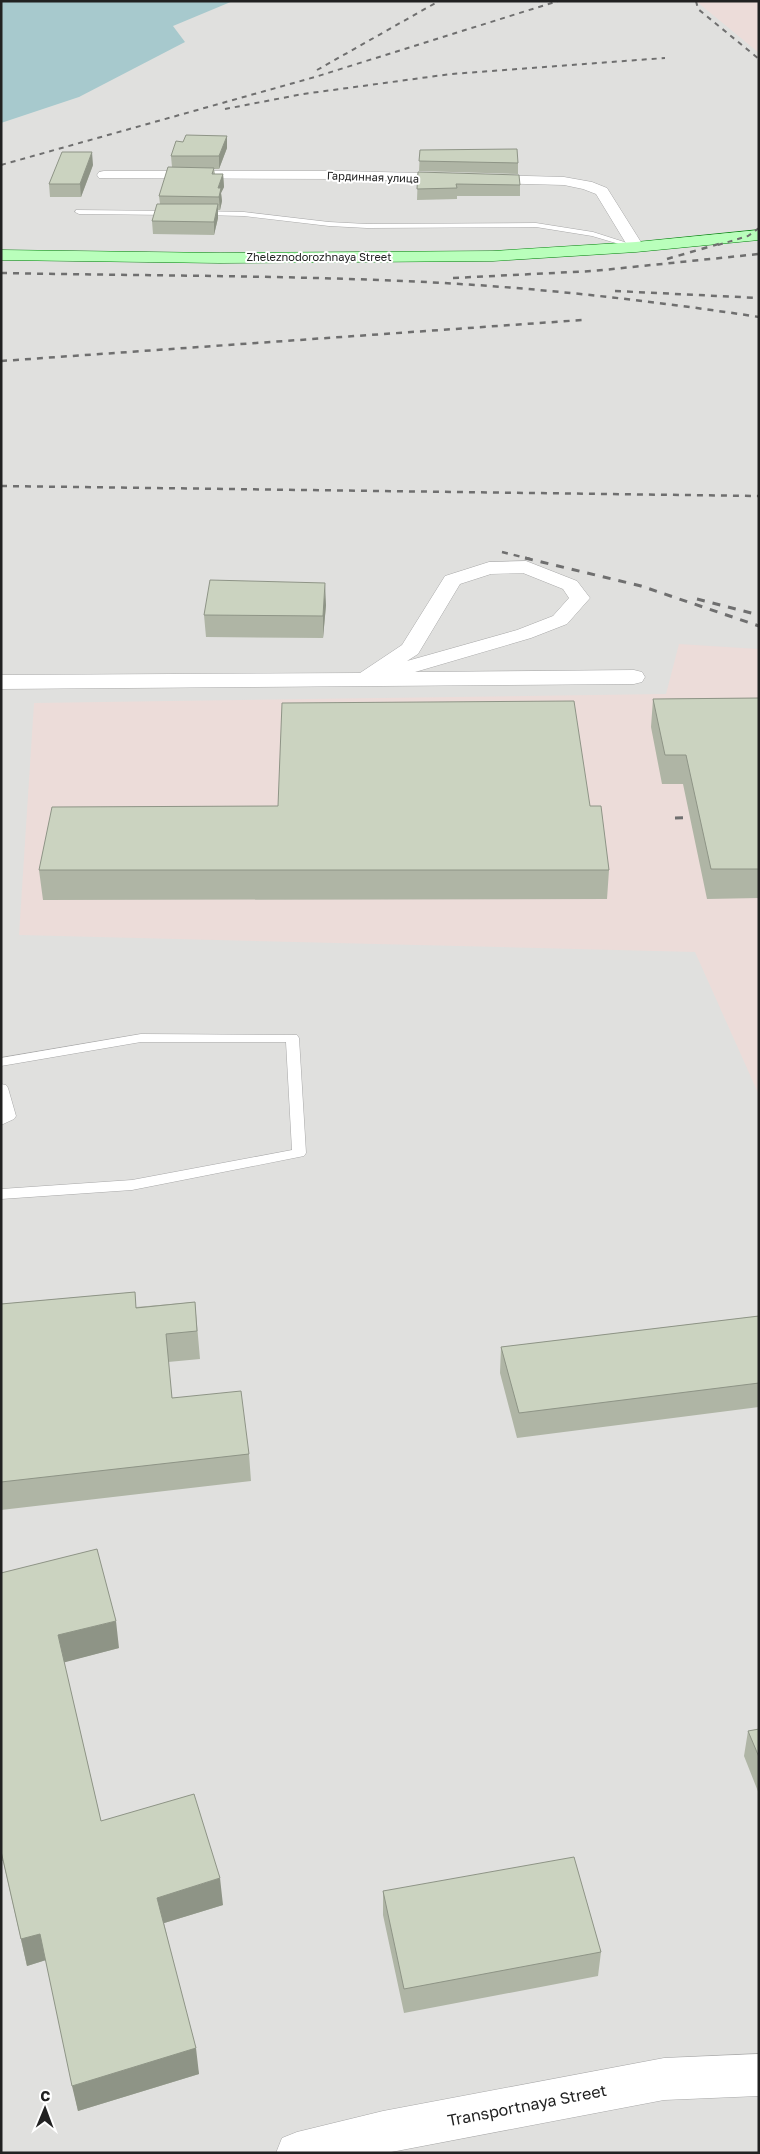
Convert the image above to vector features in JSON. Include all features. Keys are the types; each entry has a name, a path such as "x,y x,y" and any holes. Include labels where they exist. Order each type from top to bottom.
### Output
{"street":[{"name":"Гардинная улица","path":"104,175 342,175 490,180 531,178 564,181 588,185 602,191 636,247"},
{"path":"636,247 759,235"},
{"name":"Zheleznodorozhnaya Street","path":"1,254 220,258 483,256 636,247"},
{"path":"526,567 570,585 580,598 560,620 524,634 364,680 410,649 452,580 489,568 526,567"},
{"path":"1,682 634,678"},
{"name":"Transportnaya Street","path":"297,2153 383,2132 664,2079 759,2075"}],"lane":[{"path":"79,212 186,213"},
{"path":"196,213 244,214 329,224 367,226 536,226 593,234 636,247"},
{"path":"1,1062 141,1038 292,1038 299,1152 132,1185 1,1194"},
{"path":"1,1088 9,1116 1,1120"}],"shaded area":[{"path":"1,1 759,1 759,2153 1,2153"},
{"path":"1,1 233,1 173,26 185,42 79,97 1,123"},
{"path":"696,1 759,1 759,53"},
{"path":"679,644 759,649 759,1095 695,952 19,935 34,703 666,694"}],"building":[{"path":"186,135 227,136 219,156 171,156 176,141 183,142"},
{"path":"517,149 518,163 419,161 420,150"},
{"path":"62,152 92,152 80,184 49,184"},
{"path":"168,167 214,168 212,174 223,174 218,188 221,188 219,197 159,196"},
{"path":"418,172 519,175 520,185 456,184 457,188 417,189"},
{"path":"157,204 218,204 214,222 152,221"},
{"path":"210,580 325,583 323,616 204,615"},
{"path":"759,698 759,869 711,869 686,755 665,755 653,699"},
{"path":"574,701 590,806 601,806 609,870 39,870 52,807 278,806 282,703"},
{"path":"135,1292 136,1308 195,1302 197,1331 166,1334 172,1398 241,1391 249,1454 1,1482 1,1304"},
{"path":"759,1316 759,1383 519,1413 501,1347"},
{"path":"97,1549 116,1621 58,1635 101,1821 194,1794 220,1878 157,1898 196,2048 72,2086 40,1934 21,1939 1,1851 1,1573"},
{"path":"759,1729 759,1757 748,1731"},
{"path":"574,1857 601,1952 404,1989 383,1891"}],"railway":[{"path":"317,70 439,1"},
{"path":"1,165 315,77 558,1"},
{"path":"696,1 698,9 759,59"},
{"path":"225,109 303,94 451,74 665,58"},
{"path":"718,245 748,236 759,228"},
{"path":"667,259 722,243"},
{"path":"453,278 593,271 759,254"},
{"path":"1,273 278,277 444,283 602,296 759,317"},
{"path":"615,291 759,298"},
{"path":"1,361 582,320"},
{"path":"1,486 759,496"},
{"path":"502,552 530,559"},
{"path":"525,558 641,586 759,626"},
{"path":"697,599 759,615"},
{"path":"675,818 704,817"}]}
